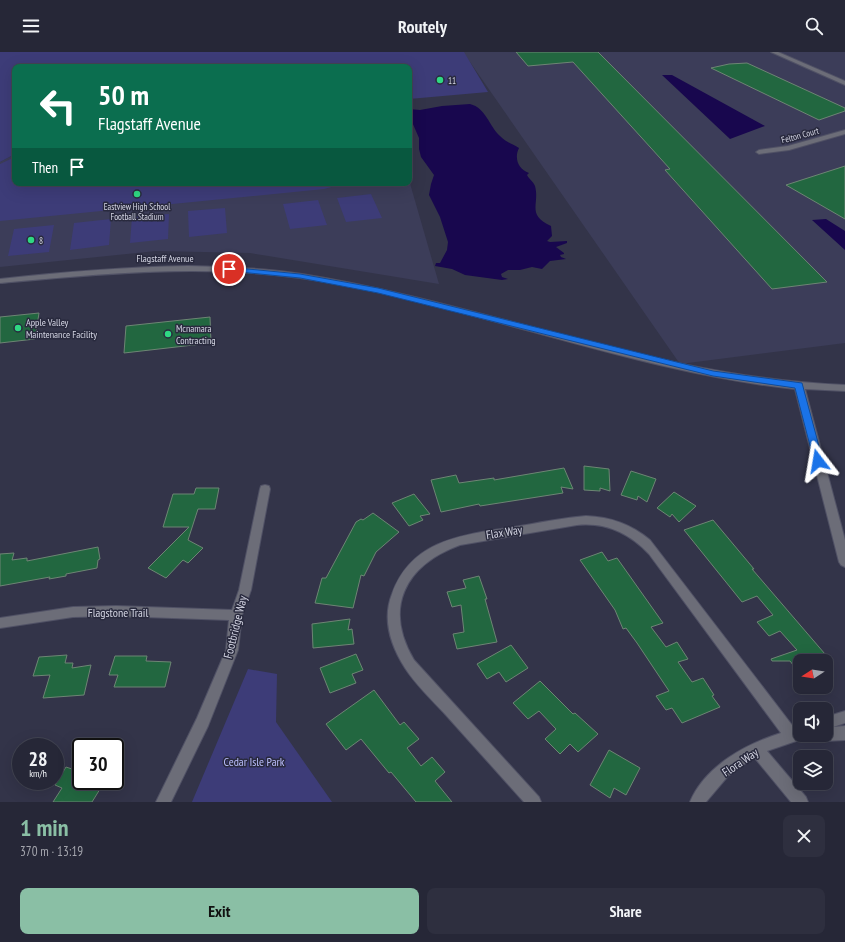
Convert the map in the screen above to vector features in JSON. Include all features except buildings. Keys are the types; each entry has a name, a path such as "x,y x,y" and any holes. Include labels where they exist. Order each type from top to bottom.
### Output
{"street":[{"path":"774,52 845,83"},
{"name":"Felton Court","path":"759,152 789,148 845,132"},
{"name":"Flagstaff Avenue","path":"0,281 131,270 229,269 300,276 378,291 713,373 778,384 845,388"},
{"path":"799,385 845,562"},
{"name":"Footbridge Way","path":"163,802 203,721 232,650 236,615 245,590 265,489"},
{"name":"Flax Way","path":"534,802 415,672 402,651 394,630 393,608 404,578 427,554 441,546 457,540 586,520 607,522 639,536 653,551 793,731"},
{"name":"Flagstone Trail","path":"0,623 73,612 109,611 236,615"},
{"path":"833,721 845,716"},
{"path":"833,734 845,733"},
{"name":"Flora Way","path":"697,802 706,788 725,770 756,749 793,736"},
{"name":"Flora Way","path":"756,749 801,802"}],"shaded area":[{"path":"463,52 845,52 845,343 680,364"},
{"path":"662,75 672,75 765,126 730,139"},
{"path":"470,104 475,106 484,113 496,132 502,138 519,148 517,156 518,163 522,169 529,173 527,175 535,186 536,213 543,222 551,226 552,236 547,241 567,241 567,243 556,247 564,253 560,255 561,257 566,259 550,261 542,269 532,267 520,270 508,270 501,274 502,277 508,279 502,280 465,275 452,269 435,266 436,263 440,263 447,250 448,242 440,217 429,195 434,175 421,157 419,138 412,122 412,109 420,110 442,106"},
{"path":"12,156 12,186 411,186 439,284 250,253 156,251 0,267 0,162"},
{"path":"826,219 845,231 845,250 812,220"}],"green space":[{"path":"0,52 464,52 488,92 412,99 412,64 12,64 12,156 0,162"},
{"name":"Eastview High School Football Stadium","path":"12,158 12,186 335,186 324,189 0,221 0,164"},
{"path":"371,194 382,218 346,222 337,198"},
{"path":"318,200 327,225 290,229 283,204"},
{"path":"225,208 227,233 189,237 188,211"},
{"path":"169,214 168,239 130,243 132,217"},
{"name":"8","path":"111,219 109,245 70,250 74,223"},
{"name":"8","path":"54,225 49,252 8,256 14,229"},
{"name":"Cedar Isle Park","path":"248,669 277,674 276,722 332,802 192,802"}],"place":[{"name":"11","path":"440,80"},
{"name":"Eastview High School Football Stadium","path":"137,194"},
{"name":"8","path":"31,240"},
{"name":"Apple Valley Maintenance Facility","path":"18,328"},
{"name":"Mcnamara Contracting","path":"168,334"}],"route":[{"path":"229,269 300,276 378,291 713,373 778,384 799,385 818,461"}]}
